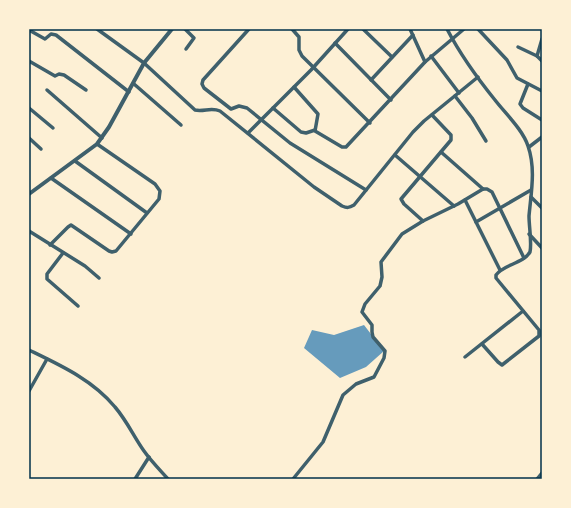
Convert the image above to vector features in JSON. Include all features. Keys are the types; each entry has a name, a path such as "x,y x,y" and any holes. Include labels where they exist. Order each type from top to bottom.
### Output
{"street":[{"path":"97,29 144,63 195,110 216,109 314,187 342,206 350,207 354,205 413,132 432,114 478,77"},
{"path":"30,191 51,178 97,144 134,84 144,63 172,29"},
{"path":"184,29 194,38 186,49"},
{"path":"249,29 204,77 202,84 228,108 233,109 239,106 244,106 290,143 366,190"},
{"path":"292,29 299,37 300,53 370,123"},
{"path":"248,133 314,67 348,29"},
{"path":"363,29 392,57"},
{"path":"410,29 425,62"},
{"path":"447,29 452,39 478,77 522,134 529,147 533,174 529,233 530,252 524,258 500,270 496,275 496,278 539,330 540,334 504,364 499,364 482,344"},
{"path":"315,130 344,148 348,146 425,62 464,29"},
{"path":"478,29 508,60 517,78 542,91"},
{"path":"29,30 45,39 51,34 56,35 129,92"},
{"path":"371,80 413,35"},
{"path":"537,56 542,39"},
{"path":"335,43 391,100"},
{"path":"518,47 542,60"},
{"path":"431,56 459,93"},
{"path":"29,61 54,76 60,74 64,75 86,90"},
{"path":"134,84 181,125"},
{"path":"528,84 521,102 521,106 542,120"},
{"path":"294,87 318,114 315,130"},
{"path":"47,90 102,138"},
{"path":"454,96 472,118 486,141"},
{"path":"29,108 53,128"},
{"path":"273,108 301,132 306,133 315,130"},
{"path":"423,221 404,204 401,199 449,143 451,137 450,135 432,114"},
{"path":"529,147 542,137"},
{"path":"29,138 41,149"},
{"path":"50,245 71,225 112,252 119,249 158,199 160,191 158,187 97,144"},
{"path":"441,152 483,189"},
{"path":"395,155 454,206"},
{"path":"75,161 147,213"},
{"path":"51,178 131,234"},
{"path":"293,479 323,442 342,395 356,384 374,377 384,358 385,351 372,334 372,325 363,314 362,309 364,304 380,286 382,277 380,267 382,259 402,234 423,221 487,188 492,192 524,258"},
{"path":"476,222 531,190"},
{"path":"531,197 542,208"},
{"path":"465,200 500,270"},
{"path":"29,231 84,266 99,278"},
{"path":"529,233 542,248"},
{"path":"63,253 47,274 47,279 78,306"},
{"path":"465,357 523,311"},
{"path":"29,350 80,377 98,389 115,406 149,458 168,479"},
{"path":"29,391 47,359"},
{"path":"135,479 149,458"},
{"path":"537,479 542,473"}],"water":[{"path":"364,325 384,351 366,367 340,378 304,348 312,330 334,335"}]}
